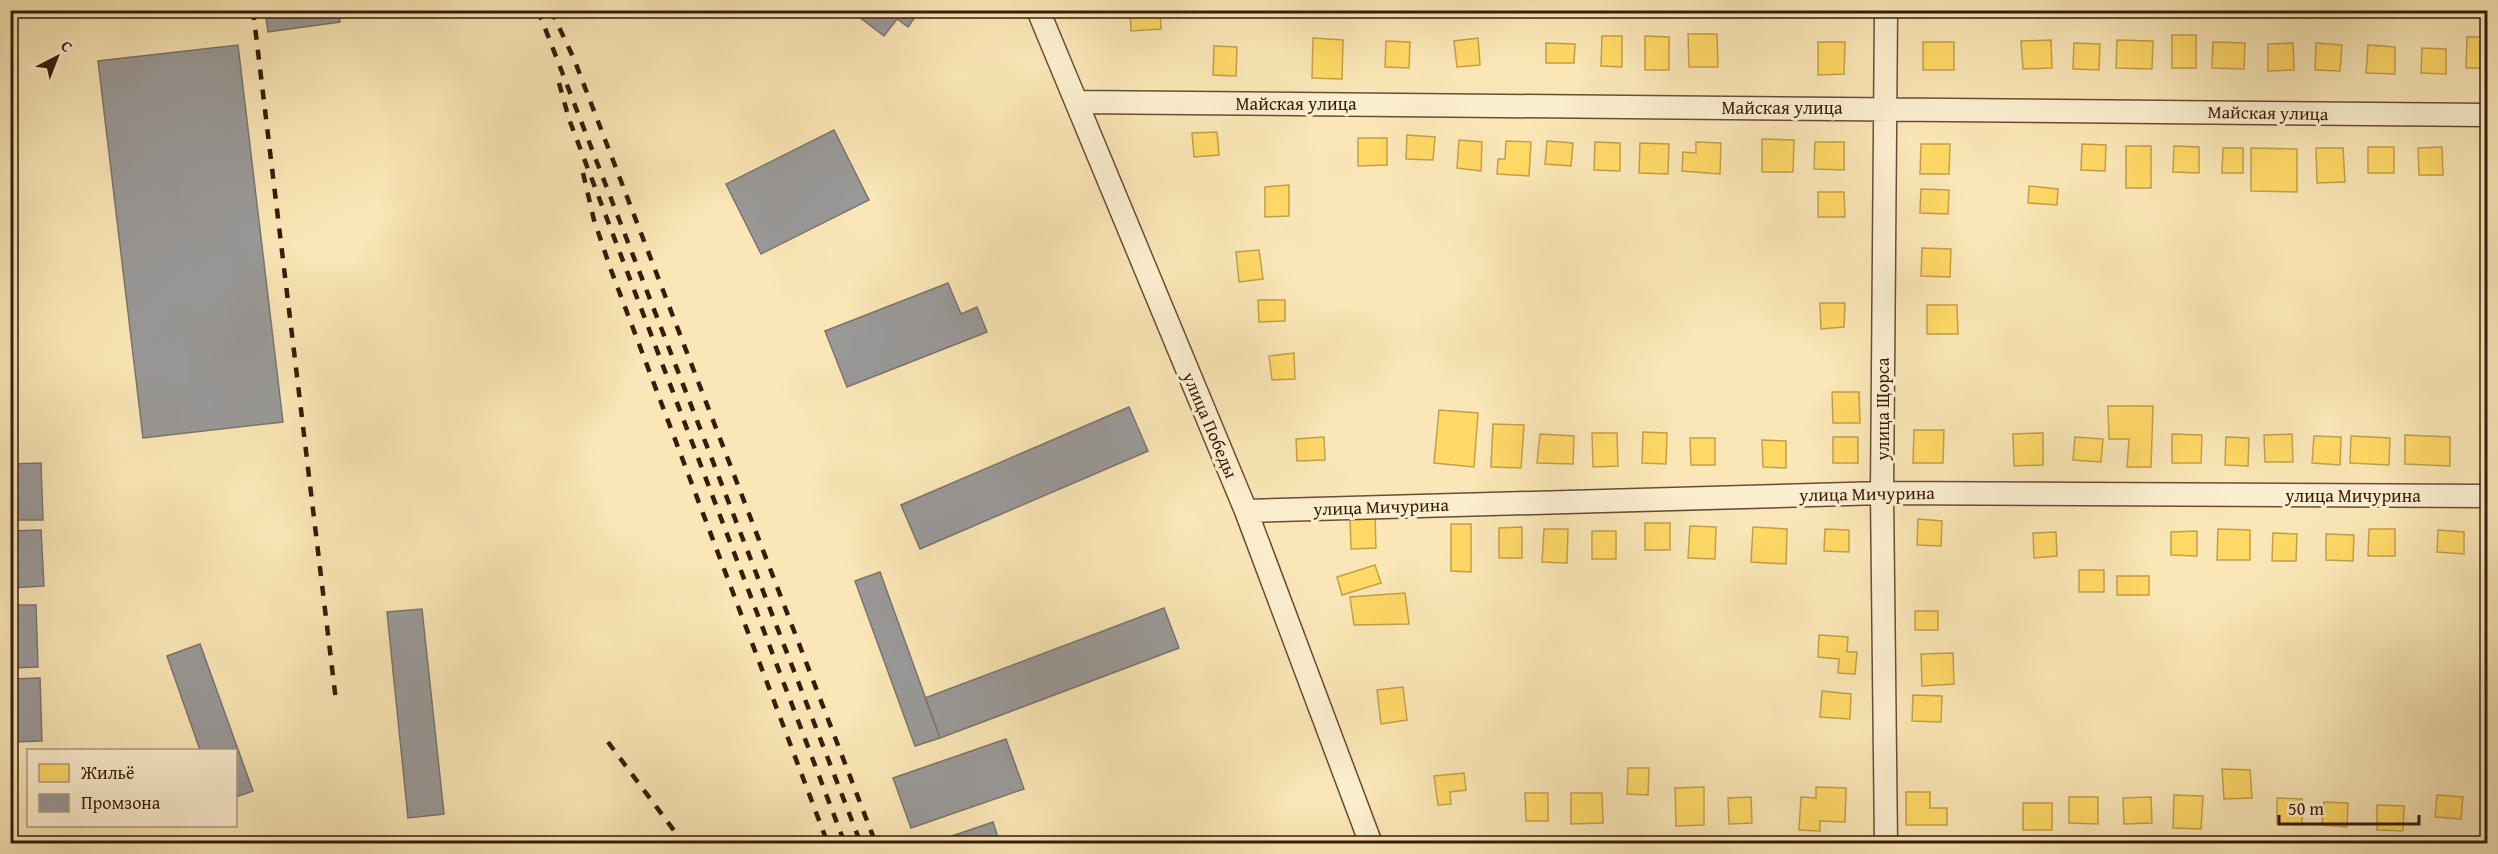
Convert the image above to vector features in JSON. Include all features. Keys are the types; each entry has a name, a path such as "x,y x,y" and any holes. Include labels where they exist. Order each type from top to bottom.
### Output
{"street":[{"name":"улица Победы","path":"1038,10 1246,511 1371,843"},
{"name":"улица Щорса","path":"1886,10 1882,493 1886,843"},
{"name":"Майская улица","path":"1077,102 2487,115"},
{"name":"улица Мичурина","path":"1246,511 1882,493 2487,496"}],"building: Жильё":[{"path":"1130,10 1160,10 1161,29 1131,31"},
{"path":"1784,10 1819,10 1819,15 1784,15"},
{"path":"1688,34 1717,34 1718,67 1689,67"},
{"path":"2172,35 2196,35 2196,68 2172,68"},
{"path":"1602,36 1622,36 1622,67 1601,66"},
{"path":"1645,36 1669,37 1669,70 1645,70"},
{"path":"2467,37 2488,37 2488,68 2466,68"},
{"path":"1313,38 1343,40 1342,79 1312,78"},
{"path":"1478,38 1480,65 1457,67 1454,41"},
{"path":"2051,40 2052,68 2023,69 2021,41"},
{"path":"2117,40 2153,41 2152,69 2116,68"},
{"path":"1386,41 1410,42 1409,68 1385,67"},
{"path":"1818,42 1845,42 1844,74 1818,75"},
{"path":"1923,42 1954,42 1954,70 1923,70"},
{"path":"2213,42 2245,43 2244,69 2212,68"},
{"path":"1546,43 1575,44 1574,63 1546,63"},
{"path":"2074,43 2100,44 2099,70 2073,69"},
{"path":"2293,43 2294,70 2268,71 2268,44"},
{"path":"2316,43 2342,45 2340,71 2315,70"},
{"path":"2368,45 2395,47 2395,74 2366,73"},
{"path":"1214,46 1237,47 1236,76 1213,75"},
{"path":"2422,48 2446,49 2446,74 2421,73"},
{"path":"1217,132 1219,155 1194,157 1192,133"},
{"path":"1407,135 1435,137 1433,160 1406,159"},
{"path":"1358,138 1387,138 1387,165 1358,166"},
{"path":"1762,139 1794,140 1793,172 1762,172"},
{"path":"1459,140 1482,142 1481,171 1457,168"},
{"path":"1506,141 1531,142 1529,176 1497,174 1498,159 1505,159"},
{"path":"1547,141 1573,143 1571,166 1545,164"},
{"path":"1595,142 1620,143 1620,171 1594,170"},
{"path":"1696,142 1721,143 1720,174 1682,171 1683,152 1696,153"},
{"path":"1815,142 1844,142 1844,170 1814,169"},
{"path":"1640,143 1669,144 1668,174 1639,173"},
{"path":"1921,144 1950,144 1949,174 1920,174"},
{"path":"2082,144 2106,145 2105,171 2081,170"},
{"path":"2126,146 2151,146 2151,188 2126,188"},
{"path":"2174,146 2199,147 2199,173 2173,172"},
{"path":"2368,147 2394,147 2394,173 2368,173"},
{"path":"2442,147 2443,175 2419,175 2418,148"},
{"path":"2223,148 2243,148 2243,173 2222,173"},
{"path":"2251,148 2297,149 2297,192 2251,191"},
{"path":"2316,148 2343,148 2345,182 2317,183"},
{"path":"1289,185 1289,216 1265,217 1265,187"},
{"path":"2029,186 2058,189 2057,205 2028,203"},
{"path":"1921,189 1949,190 1948,214 1920,213"},
{"path":"1818,192 1844,192 1845,217 1818,217"},
{"path":"1922,248 1951,249 1950,277 1921,276"},
{"path":"1259,250 1263,279 1239,282 1236,252"},
{"path":"1258,300 1285,300 1285,321 1259,322"},
{"path":"1820,303 1845,303 1844,327 1821,329"},
{"path":"1927,305 1957,305 1958,334 1927,334"},
{"path":"1294,353 1295,379 1272,380 1269,356"},
{"path":"1832,392 1859,392 1860,423 1833,423"},
{"path":"2108,406 2153,406 2151,467 2127,467 2129,439 2109,439"},
{"path":"1439,410 1478,413 1474,467 1434,463"},
{"path":"1493,424 1524,425 1521,468 1491,467"},
{"path":"1914,430 1944,430 1943,463 1913,463"},
{"path":"1643,432 1667,433 1666,464 1642,463"},
{"path":"1592,433 1617,433 1618,466 1593,467"},
{"path":"2043,433 2043,465 2014,466 2013,434"},
{"path":"1540,434 1574,436 1573,464 1537,463"},
{"path":"2172,434 2202,435 2201,463 2172,463"},
{"path":"2292,434 2293,462 2265,462 2264,435"},
{"path":"2405,435 2450,437 2450,466 2405,464"},
{"path":"2314,436 2341,437 2340,465 2312,463"},
{"path":"2351,436 2390,438 2389,465 2350,463"},
{"path":"1324,437 1325,460 1297,461 1296,439"},
{"path":"1833,437 1858,437 1858,463 1833,463"},
{"path":"2075,437 2103,439 2101,462 2073,460"},
{"path":"2226,437 2249,438 2248,466 2225,465"},
{"path":"1690,438 1715,438 1715,465 1691,465"},
{"path":"1762,440 1786,441 1786,468 1763,467"},
{"path":"1375,516 1376,548 1351,549 1350,517"},
{"path":"1918,519 1942,521 1941,546 1917,545"},
{"path":"1645,523 1670,523 1670,550 1645,550"},
{"path":"1451,524 1471,524 1471,572 1451,571"},
{"path":"1690,526 1716,527 1715,559 1688,558"},
{"path":"1522,527 1522,558 1499,558 1499,528"},
{"path":"1753,527 1787,529 1786,564 1751,562"},
{"path":"1544,529 1568,529 1567,563 1542,562"},
{"path":"1825,529 1849,530 1849,552 1824,551"},
{"path":"2218,529 2250,530 2250,560 2217,560"},
{"path":"2369,529 2395,529 2395,556 2368,556"},
{"path":"2438,530 2464,532 2464,554 2437,552"},
{"path":"1592,531 1616,531 1616,559 1592,559"},
{"path":"2197,531 2197,556 2171,555 2171,532"},
{"path":"2056,532 2057,556 2034,558 2033,533"},
{"path":"2273,533 2297,534 2296,561 2272,561"},
{"path":"2326,534 2354,535 2353,561 2326,560"},
{"path":"1375,565 1381,583 1342,595 1337,577"},
{"path":"2079,570 2104,570 2104,592 2079,592"},
{"path":"2117,576 2149,576 2149,595 2117,595"},
{"path":"1405,593 1409,624 1354,625 1350,597"},
{"path":"1915,611 1938,611 1938,630 1915,630"},
{"path":"1819,635 1848,637 1847,652 1857,652 1855,674 1838,673 1839,659 1818,657"},
{"path":"1953,653 1954,684 1922,686 1921,654"},
{"path":"1403,687 1407,720 1381,724 1377,690"},
{"path":"1822,691 1851,694 1850,719 1820,717"},
{"path":"1913,695 1942,696 1941,722 1912,721"},
{"path":"1628,768 1649,768 1648,795 1627,794"},
{"path":"2222,769 2250,770 2252,798 2224,799"},
{"path":"1464,773 1466,790 1450,792 1451,804 1438,805 1434,776"},
{"path":"1704,787 1704,825 1676,826 1675,788"},
{"path":"1816,787 1846,788 1845,822 1820,821 1820,831 1799,830 1801,797 1816,798"},
{"path":"1906,792 1930,792 1930,808 1947,808 1947,825 1906,825"},
{"path":"1525,793 1548,793 1548,821 1526,821"},
{"path":"1571,793 1602,793 1603,823 1571,824"},
{"path":"2174,795 2203,796 2201,829 2173,828"},
{"path":"2437,795 2463,797 2461,819 2435,817"},
{"path":"1751,797 1752,823 1729,824 1728,798"},
{"path":"2069,797 2098,797 2098,824 2069,823"},
{"path":"2151,797 2152,823 2124,824 2123,798"},
{"path":"2277,798 2302,799 2302,825 2277,824"},
{"path":"2324,802 2348,803 2347,827 2322,825"},
{"path":"2023,803 2052,803 2052,830 2023,830"},
{"path":"2377,805 2404,806 2403,831 2377,830"}],"building: Промзона":[{"path":"265,10 339,10 340,22 268,32"},
{"path":"850,10 920,10 908,27 897,19 884,36"},
{"path":"238,45 283,422 143,438 98,61"},
{"path":"834,130 869,200 761,254 726,184"},
{"path":"948,283 961,314 977,307 987,332 847,387 825,331"},
{"path":"1129,407 1148,451 920,549 901,505"},
{"path":"41,463 43,520 10,520 10,464"},
{"path":"41,530 44,586 10,588 10,531"},
{"path":"880,572 940,738 915,746 855,581"},
{"path":"10,605 36,605 38,667 10,668"},
{"path":"1164,608 1179,648 940,738 925,698"},
{"path":"422,609 444,814 408,818 387,612"},
{"path":"200,644 253,791 237,797 237,749 200,749 167,656"},
{"path":"40,678 42,741 10,742 10,679"},
{"path":"1006,739 1024,789 911,828 893,778"},
{"path":"993,822 1000,844 952,844 949,837"}],"railway":[{"path":"253,10 336,701"},
{"path":"538,10 861,844"},
{"path":"551,10 574,59 876,844"},
{"path":"559,83 569,119 845,844"},
{"path":"583,173 594,220 611,270 828,844"},
{"path":"608,742 684,844"}]}
